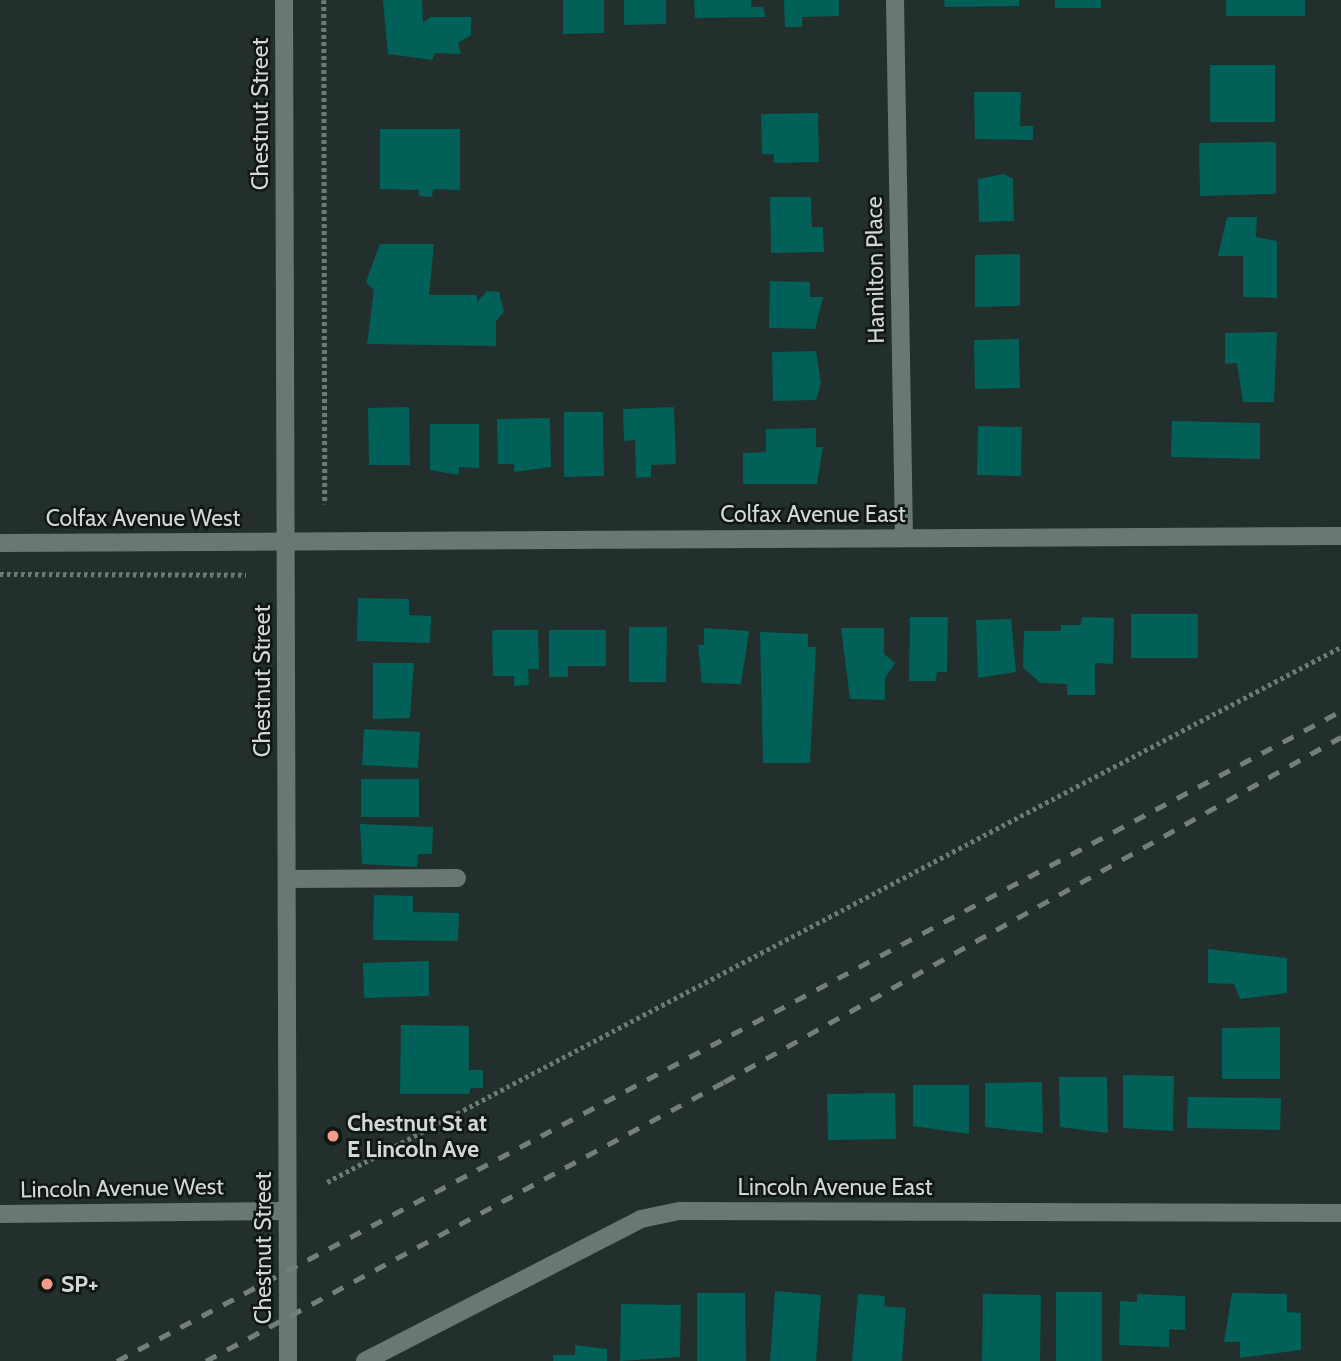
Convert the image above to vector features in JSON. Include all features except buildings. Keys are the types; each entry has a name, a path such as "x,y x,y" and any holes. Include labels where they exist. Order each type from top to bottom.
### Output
{"street":[{"name":"Chestnut Street","path":"284,0 288,1361"},
{"name":"Hamilton Place","path":"895,0 904,538"},
{"name":"Colfax Avenue East","path":"286,543 1341,536"},
{"name":"Colfax Avenue West","path":"0,543 286,543"},
{"path":"287,879 457,878"},
{"name":"Lincoln Avenue West","path":"0,1214 287,1211"},
{"name":"Lincoln Avenue East","path":"365,1361 641,1219 680,1211 1341,1213"}],"path":[{"path":"324,0 325,504"},
{"path":"0,574 246,575"},
{"path":"327,1182 1341,647"}],"railway":[{"path":"117,1361 1341,711"},
{"path":"206,1361 724,1082 1341,737"}],"place":[{"name":"Chestnut St at E Lincoln Ave","path":"333,1136"},
{"name":"SP+","path":"47,1284"}]}
